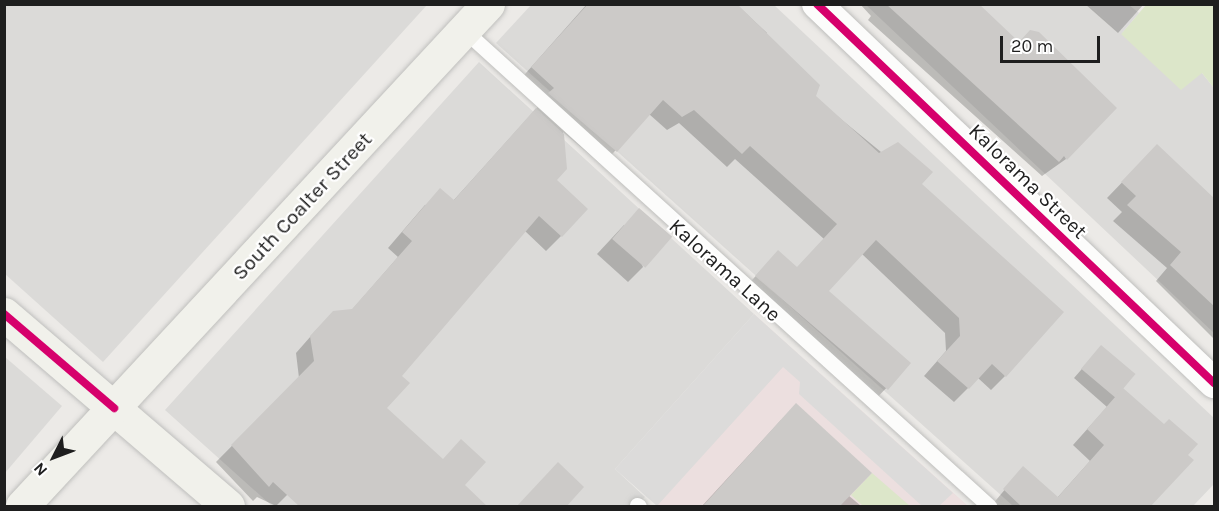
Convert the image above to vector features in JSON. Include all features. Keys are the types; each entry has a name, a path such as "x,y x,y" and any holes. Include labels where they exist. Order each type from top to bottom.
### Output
{"main road":[{"name":"South Coalter Street","path":"22,507 488,4"},
{"path":"4,314 228,507"}],"street":[{"name":"Kalorama Street","path":"817,4 1215,383"}],"lane":[{"name":"Kalorama Lane","path":"464,30 989,507"}],"shaded area":[{"path":"5,4 427,5 103,362 5,274"},
{"path":"531,5 774,5 1214,418 1214,484 1193,506 1013,506 496,43"},
{"path":"866,5 1089,5 1116,29 1202,73 1214,88 1214,333"},
{"path":"1089,5 1129,5 1139,13 1121,34"},
{"path":"479,62 754,314 615,469 645,497 635,506 272,506 165,410"},
{"path":"754,314 968,506 656,506"},
{"path":"754,314 953,493 939,506 922,506 799,394 800,382 783,367 657,506 615,469"},
{"path":"5,357 62,406 5,473"}],"green space":[{"path":"1146,5 1214,5 1214,88 1202,73 1181,90 1121,34"},
{"path":"872,473 910,506 863,506 851,495"}],"building":[{"path":"588,4 737,4 820,85 816,96 879,153 898,142 933,172 922,184 1064,312 1006,377 992,364 969,389 937,361 960,336 959,318 876,240 829,291 911,363 888,390 755,276 778,250 797,267 837,224 750,146 742,154 694,110 682,117 663,100 617,152 548,93 554,88 531,67"},
{"path":"886,4 979,4 1019,42 1030,30 1039,32 1117,108 1067,160 1064,156 1059,162"},
{"path":"536,108 564,134 567,169 557,180 588,209 562,237 539,216 402,376 410,383 387,408 443,459 461,439 486,462 465,485 488,507 300,507 273,482 269,487 231,445 314,361 310,336 333,311 352,309 412,241 402,232 440,188 454,200"},
{"path":"1157,144 1215,199 1215,307 1170,265 1181,252 1127,205 1136,196 1121,182"},
{"path":"639,208 672,237 645,268 612,239"},
{"path":"1101,345 1135,374 1116,398 1081,369"},
{"path":"1123,388 1164,424 1169,419 1198,444 1188,455 1194,460 1150,507 1022,507 1003,489 1023,466 1058,497 1104,445 1087,429"},
{"path":"796,403 872,473 839,507 702,507"},
{"path":"558,462 584,487 566,507 516,507"}],"cycle path":[{"path":"817,4 1214,383"},
{"path":"4,314 114,408"}]}
